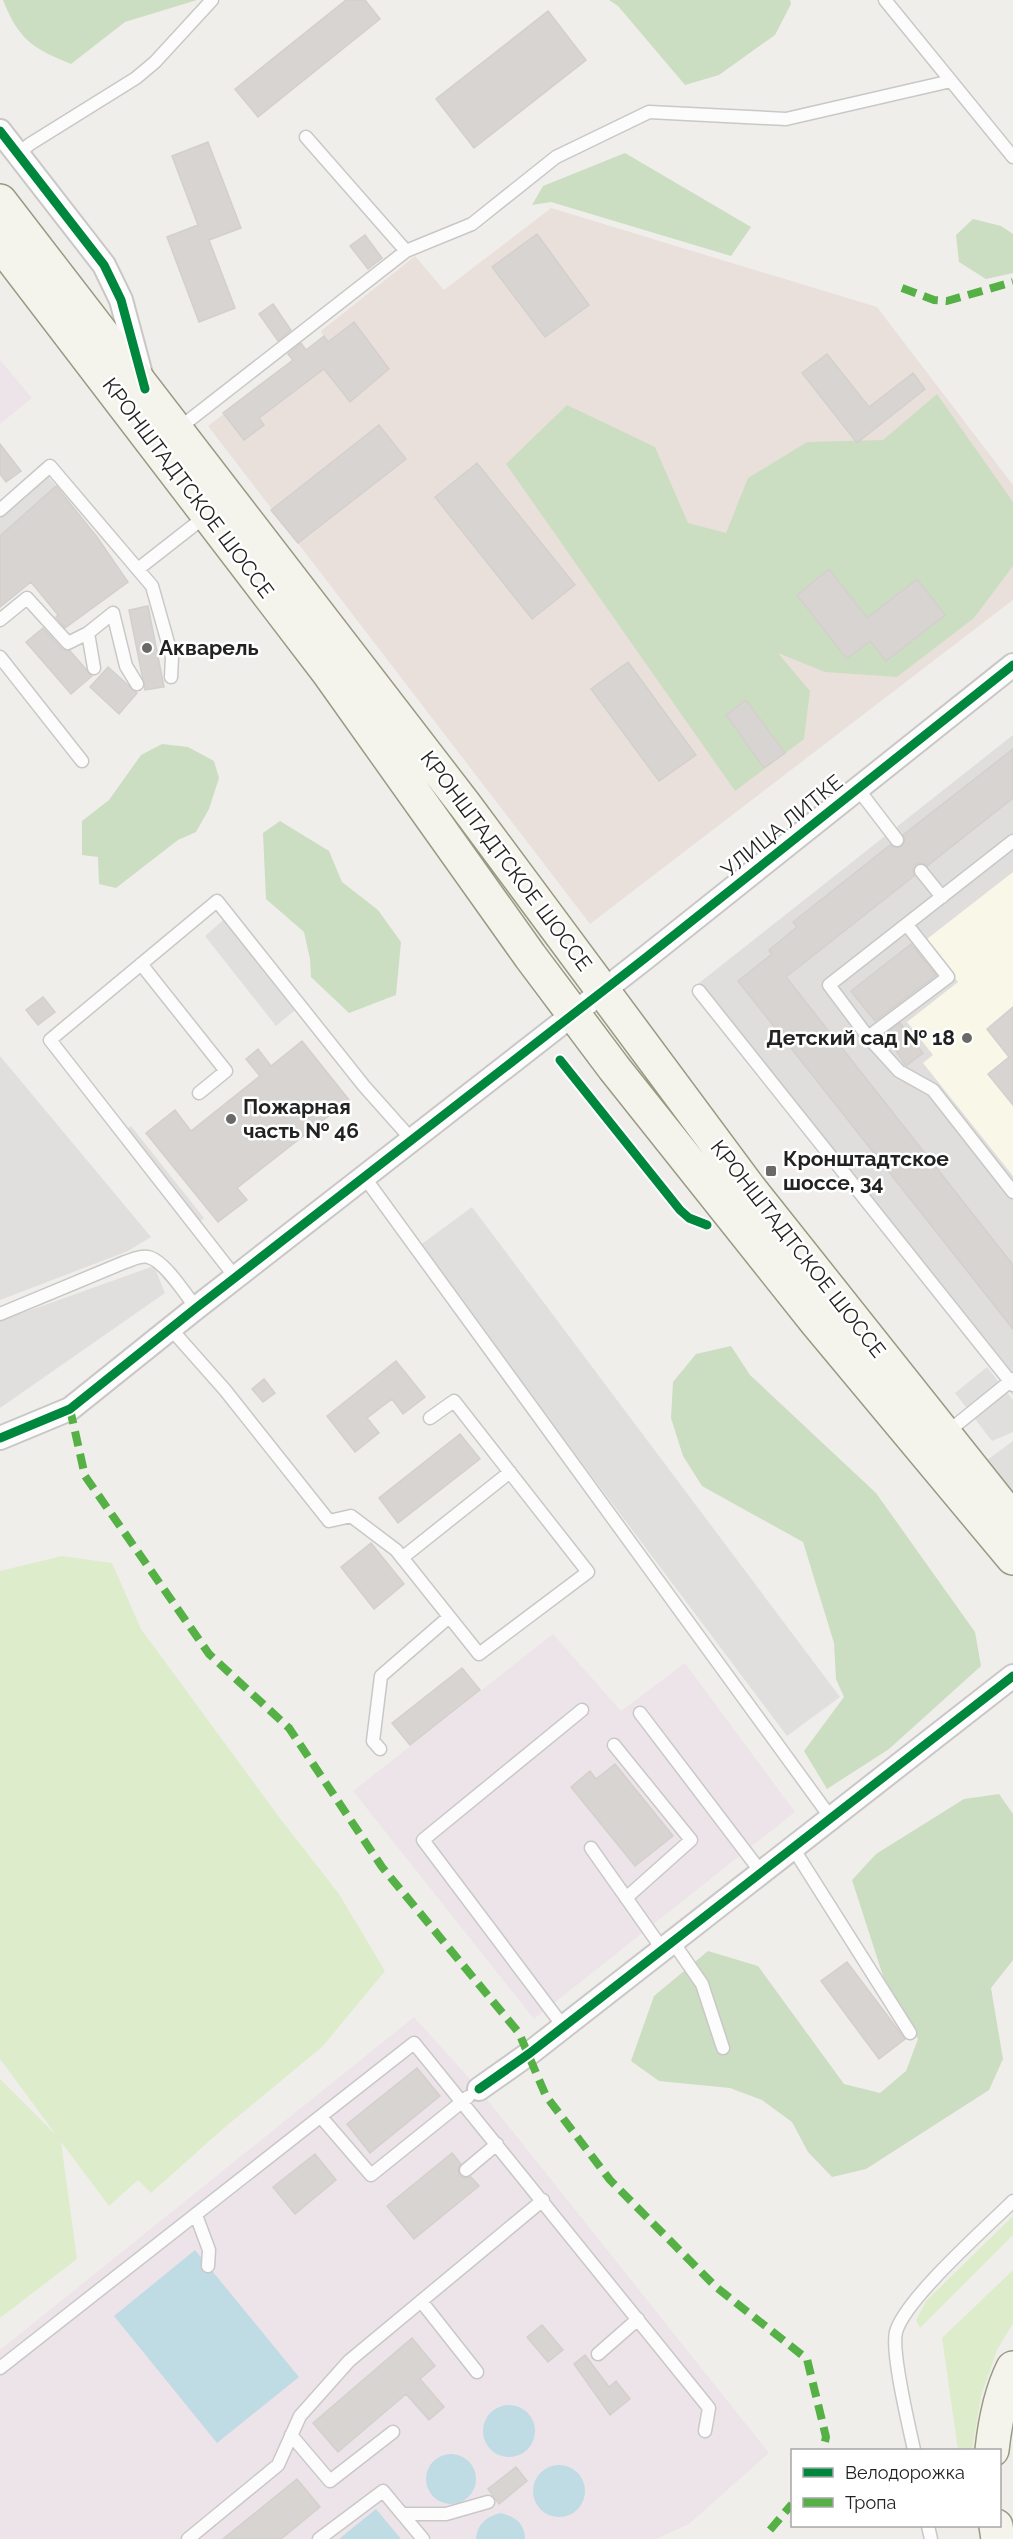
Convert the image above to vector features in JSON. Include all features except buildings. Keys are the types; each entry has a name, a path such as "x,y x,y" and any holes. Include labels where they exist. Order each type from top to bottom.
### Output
{"main road":[{"name":"КРОНШТАДТСКОЕ ШОССЕ","path":"0,201 458,796 746,1184 1013,1520"},
{"name":"КРОНШТАДТСКОЕ ШОССЕ","path":"0,243 328,672 573,1014 817,1323 1013,1558"},
{"path":"992,2449 994,2429 1005,2385 1013,2368"}],"street":[{"path":"0,132 95,251 112,279 121,300 145,389"},
{"name":"УЛИЦА ЛИТКЕ","path":"0,1438 70,1409 196,1308 604,991 1013,665"},
{"path":"471,2095 668,1946 1013,1676"}],"lane":[{"path":"18,154 30,144 136,78 155,62 212,0"},
{"path":"885,0 1013,157"},
{"path":"177,430 406,251 472,224 556,157 649,112 786,119 951,81"},
{"path":"306,137 406,251"},
{"path":"0,510 50,466 152,586 172,657 171,677"},
{"path":"138,569 208,514"},
{"path":"0,620 27,598 68,643 88,633 113,613 126,666 137,684"},
{"path":"88,633 94,668"},
{"path":"0,657 82,761"},
{"path":"858,789 897,840"},
{"path":"1013,841 829,985 868,1037 898,1071 933,1090 1013,1192"},
{"path":"921,871 942,897"},
{"path":"236,1278 50,1040 217,901 364,1086 413,1141"},
{"path":"868,1037 948,977 907,925"},
{"path":"141,964 226,1071 199,1093"},
{"path":"699,991 1012,1382 944,1435"},
{"path":"365,1178 831,1818"},
{"path":"0,1314 125,1262 147,1256 166,1269 196,1308"},
{"path":"171,1329 225,1390 328,1521 351,1516 396,1550 479,1654 588,1572 454,1401 430,1419"},
{"path":"402,1558 510,1472"},
{"path":"380,1749 373,1741 381,1676 449,1617"},
{"path":"563,2026 423,1840 582,1710"},
{"path":"640,1713 761,1872"},
{"path":"614,1745 692,1840 626,1898"},
{"path":"591,1848 626,1898 702,1984 723,2048"},
{"path":"793,1848 910,2033"},
{"path":"0,2368 414,2043 471,2095 497,2144 709,2408 705,2431"},
{"path":"321,2117 370,2175 471,2095"},
{"path":"466,2170 497,2144"},
{"path":"188,2539 278,2465 300,2416 349,2361 543,2200"},
{"path":"914,2449 898,2366 896,2332 915,2299 1013,2201"},
{"path":"196,2215 209,2250 208,2266"},
{"path":"421,2301 477,2372"},
{"path":"598,2354 638,2319"},
{"path":"291,2435 330,2481 393,2432"},
{"path":"319,2539 383,2491 423,2539"},
{"path":"402,2514 446,2514 488,2502"}],"shaded area":[{"path":"551,208 877,307 1013,485 1013,600 590,924 208,426 324,337 321,331 415,256 444,290"},
{"path":"0,360 32,398 0,424"},
{"path":"46,474 56,486 0,536 0,515"},
{"path":"1013,735 1013,1396 694,987"},
{"name":"Детский сад № 18","path":"1013,872 1013,1176 923,1063 933,1055 907,1022 958,982 927,939"},
{"path":"228,916 300,1006 276,1026 205,936"},
{"path":"0,1056 151,1237 128,1251 0,1300"},
{"path":"131,1126 204,1218 196,1225 123,1132"},
{"path":"472,1207 840,1697 787,1736 419,1246"},
{"path":"154,1266 165,1293 0,1408 0,1321"},
{"path":"987,1367 1013,1400 1013,1432 992,1441 955,1393"},
{"path":"1013,1441 1013,1492 987,1460"},
{"path":"553,1634 621,1711 685,1663 795,1812 534,2019 353,1791"},
{"path":"414,2017 479,2089 769,2453 689,2524 656,2539 0,2539 0,2350"}],"green space":[{"path":"3,0 197,0 125,22 71,64 46,53 28,41 15,25"},
{"path":"609,0 790,0 791,4 775,35 719,75 685,85 618,6"},
{"path":"625,153 751,227 731,256 551,202 532,205 543,186"},
{"path":"973,219 1001,226 1013,234 1013,273 986,279 959,262 956,235"},
{"path":"937,394 1013,502 1013,566 974,618 897,677 825,672 778,653 810,691 804,739 735,791 506,464 567,405 655,447 688,523 726,533 748,478 807,442 883,440"},
{"path":"162,744 188,747 214,761 219,778 209,809 196,832 178,840 116,888 99,884 98,857 82,855 82,821 109,800 141,755"},
{"path":"280,821 329,851 342,882 378,910 401,942 396,995 349,1013 311,977 304,932 266,899 263,833"},
{"path":"731,1346 750,1375 876,1493 975,1632 981,1666 889,1749 827,1789 804,1751 844,1697 836,1679 834,1643 803,1542 702,1486 683,1456 671,1418 673,1382 696,1354"},
{"path":"62,1556 112,1563 141,1629 279,1817 339,1894 385,1971 323,2046 224,2128 151,2193 138,2180 109,2206 61,2142 77,2259 0,2318 0,2079 57,2136 0,2059 0,1571"},
{"path":"999,1794 1013,1814 1013,1960 991,1988 1003,2059 989,2090 866,2169 832,2177 808,2152 792,2122 762,2100 730,2088 659,2081 631,2061 654,1996 708,1951 758,1966 844,2084 880,2093 906,2071 918,2039 884,1979 852,1880 876,1854 964,1799"},
{"path":"1013,2216 1013,2235 920,2328 916,2320 926,2301"},
{"path":"1013,2270 1013,2323 997,2350 981,2396 972,2449 958,2449 942,2338"}],"water":[{"path":"195,2250 299,2377 217,2443 114,2316"},
{"path":"509,2405 519,2407 527,2413 533,2421 535,2431 533,2441 527,2449 519,2455 509,2457 499,2455 491,2449 485,2441 483,2431 485,2421 491,2413 499,2407"},
{"path":"451,2454 460,2456 471,2465 476,2479 474,2488 465,2499 451,2504 442,2502 431,2493 426,2479 428,2470 437,2459"},
{"path":"559,2465 569,2467 577,2473 583,2481 585,2491 583,2501 577,2509 569,2515 559,2517 549,2515 541,2509 535,2501 533,2491 535,2481 541,2473 549,2467"},
{"path":"376,2509 401,2539 339,2539"},
{"path":"500,2513 518,2521 525,2539 476,2539 478,2529 483,2522"}],"marked path":[{"path":"902,288 934,300 947,301 1013,282"},
{"path":"70,1409 85,1476 209,1654 289,1728 382,1867 519,2033 546,2096 610,2180 716,2287 807,2359 826,2437 823,2449"},
{"path":"770,2530 791,2505"}],"cycle path":[{"path":"0,131 104,265 121,300 145,389"},
{"path":"0,1438 70,1409 644,959 1013,665"},
{"path":"560,1060 680,1210 689,1218 707,1225"},
{"path":"479,2089 530,2053 1013,1676"}],"place":[{"name":"Акварель","path":"147,648"},
{"name":"Детский сад № 18","path":"967,1038"},
{"name":"Пожарная часть № 46","path":"231,1119"},
{"name":"Кронштадтское шоссе, 34","path":"771,1171"}]}
